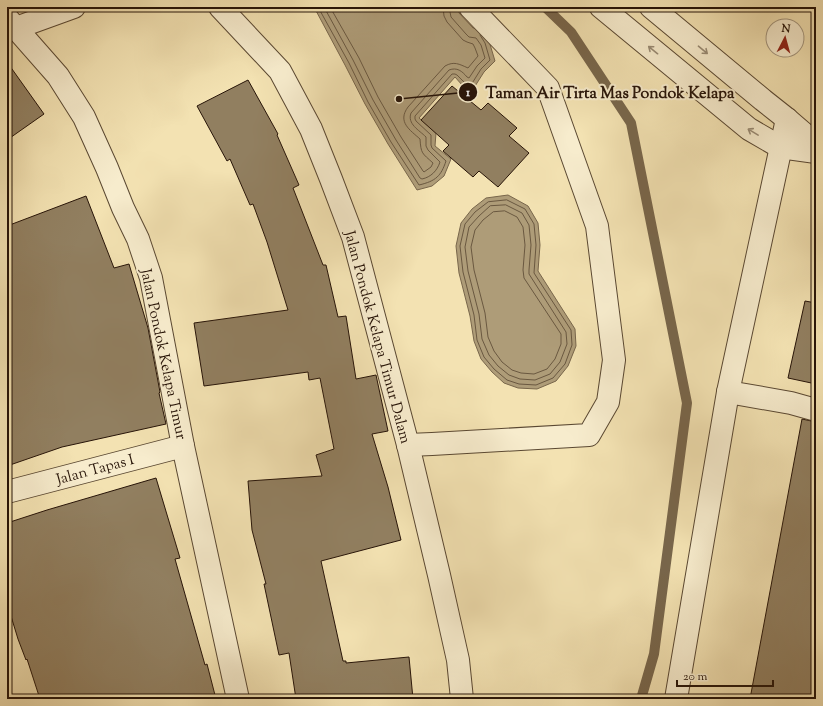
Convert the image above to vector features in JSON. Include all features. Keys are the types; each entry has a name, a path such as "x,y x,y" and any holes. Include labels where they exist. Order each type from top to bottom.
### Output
{"street":[{"path":"11,23 74,7"},
{"name":"Jalan Pondok Kelapa Timur Dalam","path":"220,7 280,71 311,129 353,237 408,445 458,660 462,699"},
{"path":"408,445 589,435 608,402 614,360 597,226 548,88 470,7"},
{"path":"601,7 748,130 780,147 816,152"},
{"path":"651,7 816,144"},
{"name":"Jalan Pondok Kelapa Timur","path":"11,23 58,76 84,117 138,239 151,278 184,446 238,699"},
{"path":"676,699 728,392 787,119"},
{"path":"728,392 792,403 816,410"},
{"name":"Jalan Tapas I","path":"7,492 184,446"}],"water":[{"path":"314,7 458,7 459,13 473,28 481,28 489,41 495,61 484,72 470,94 455,77 419,118 436,133 435,146 451,159 444,176 432,186 417,190 365,104"},
{"path":"508,195 528,206 538,223 540,245 538,271 575,329 576,346 568,366 556,381 537,389 518,388 504,383 481,359 474,341 470,316 459,273 456,246 461,223 472,209 486,198"}],"building":[{"path":"7,62 44,114 7,140"},
{"path":"248,80 278,134 277,135 299,185 293,188 323,265 326,265 338,317 346,316 356,379 376,375 388,431 372,434 388,487 401,540 321,561 343,661 346,661 346,663 409,657 413,699 296,699 289,653 279,655 264,584 266,584 252,530 248,481 322,476 316,455 334,449 320,378 309,380 308,372 204,386 194,323 288,310 267,242 253,204 250,205 230,159 227,161 197,106"},
{"path":"452,86 481,110 488,103 517,128 509,136 529,153 498,187 479,171 473,177 443,151 449,145 421,120"},
{"path":"86,196 114,268 129,264 148,328 166,424 62,447 7,466 7,226"},
{"path":"805,301 816,303 816,384 788,378"},
{"path":"802,419 816,422 816,699 750,699"},
{"path":"156,478 180,558 175,559 216,699 40,699 27,659 26,660 18,639 7,603 7,523"}],"waterway":[{"path":"545,7 571,32 631,123 687,403 654,654 641,699"}],"place":[{"name":"Taman Air Tirta Mas Pondok Kelapa","path":"399,99"}]}
